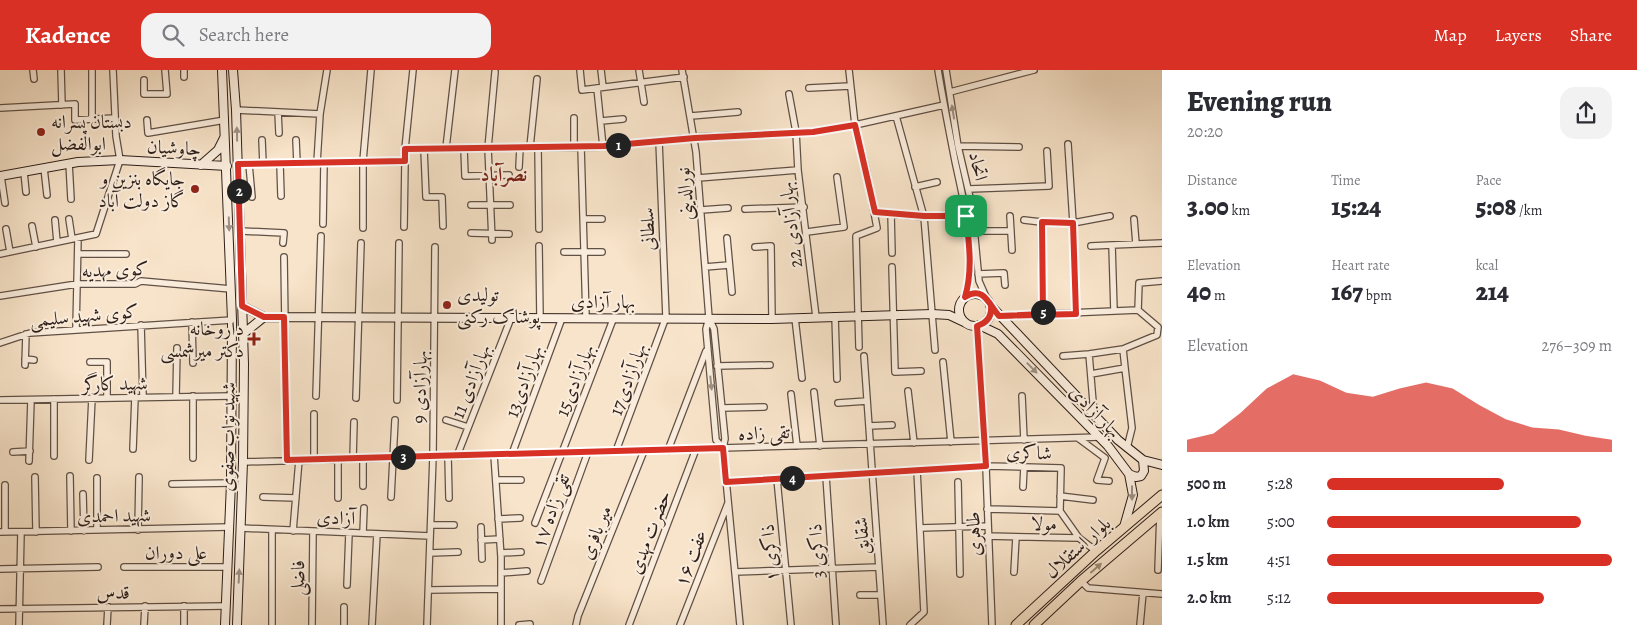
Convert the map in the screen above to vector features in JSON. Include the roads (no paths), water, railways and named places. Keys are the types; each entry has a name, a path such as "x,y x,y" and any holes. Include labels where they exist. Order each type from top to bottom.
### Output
{"main road":[{"name":"بلوار استقلال","path":"1016,625 1096,551 1162,495"},
{"name":"بلوار استقلال","path":"1034,625 1081,581 1161,512"},
{"path":"1040,601 1049,611"}],"street":[{"path":"33,70 34,79"},
{"path":"61,70 62,104"},
{"path":"92,70 92,119"},
{"path":"0,254 96,234 120,160 116,136 114,70"},
{"path":"144,80 144,94 168,94 165,70"},
{"path":"184,70 184,77"},
{"name":"شهید نواب صفوی","path":"222,70 232,320 231,483 225,625"},
{"name":"شهید نواب صفوی","path":"233,70 241,230 243,334 243,462 237,625"},
{"path":"317,163 320,114 326,70"},
{"path":"364,228 363,162 371,70"},
{"path":"404,227 405,149 412,70"},
{"path":"446,148 455,70"},
{"path":"580,70 582,90 640,82 683,73"},
{"path":"601,70 601,120 604,146"},
{"path":"639,70 644,102"},
{"path":"849,70 855,125 866,169 877,228 856,236 859,347"},
{"name":"اتحاد","path":"938,70 966,216 971,268 970,280 963,299"},
{"name":"اتحاد","path":"946,70 958,146 969,188 978,274 986,298"},
{"path":"950,92 1034,70"},
{"path":"491,237 488,148 495,72"},
{"name":"نورالدینی","path":"683,73 695,138 709,318 706,329 707,349 716,440 723,448"},
{"path":"530,147 537,79"},
{"path":"809,88 850,86"},
{"path":"789,94 796,132 798,170"},
{"path":"0,108 75,104 76,120 115,118"},
{"path":"405,149 581,147 695,138 813,132 855,125 944,104"},
{"path":"236,110 320,114"},
{"path":"278,112 279,133"},
{"path":"691,116 738,112"},
{"path":"896,116 924,216 935,350"},
{"path":"574,118 574,147"},
{"path":"601,120 623,119"},
{"path":"147,120 148,133 225,120"},
{"path":"201,165 218,150 223,142 225,133"},
{"path":"262,140 263,164"},
{"path":"296,140 297,163"},
{"name":"سلطانی","path":"659,141 666,317"},
{"path":"1068,144 1076,314"},
{"path":"958,146 1019,147"},
{"path":"538,147 539,229"},
{"path":"581,147 586,318"},
{"path":"464,148 465,176 509,175"},
{"path":"519,167 520,148"},
{"path":"424,149 426,197 442,197 443,226"},
{"path":"969,188 1049,186 1047,151"},
{"name":"چاوشیان","path":"1,179 24,172 69,164 120,160 227,166"},
{"path":"238,164 405,161"},
{"path":"323,224 324,163"},
{"path":"69,164 71,199"},
{"path":"249,164 252,197"},
{"path":"280,164 281,196"},
{"path":"44,168 47,195"},
{"name":"بهار آزادی 22","path":"698,178 798,170 816,317"},
{"path":"24,172 26,192"},
{"path":"806,232 844,227 837,177"},
{"path":"1,179 5,203"},
{"path":"915,187 936,182"},
{"path":"471,205 510,205"},
{"path":"745,209 804,207"},
{"path":"701,210 728,208"},
{"path":"875,212 924,216 966,216"},
{"path":"891,214 892,253"},
{"path":"1010,216 1012,250"},
{"path":"1024,220 1073,223 1110,216"},
{"path":"69,219 78,254 76,330"},
{"path":"583,220 602,219"},
{"path":"1134,219 1136,244"},
{"path":"55,220 57,242"},
{"path":"1042,222 1043,314"},
{"path":"32,226 36,247"},
{"path":"6,229 10,252"},
{"path":"241,230 284,233 284,243"},
{"path":"975,231 1011,231"},
{"path":"471,233 491,237 509,234"},
{"path":"316,396 321,236"},
{"path":"727,238 732,292"},
{"path":"356,398 360,243"},
{"path":"396,400 399,243"},
{"path":"1091,246 1162,243"},
{"path":"1112,245 1114,311"},
{"path":"539,246 540,318"},
{"path":"755,248 771,246 772,318"},
{"name":"بهارآزادی 9","path":"427,625 433,456 435,247"},
{"path":"564,252 602,252"},
{"path":"78,254 126,254"},
{"path":"284,257 287,460"},
{"path":"705,267 729,265"},
{"path":"892,267 895,372 921,371"},
{"path":"978,274 1004,273 1005,285"},
{"name":"کوی مهدیه","path":"0,296 77,284 135,284 142,281 231,289"},
{"path":"1138,310 1139,283 1162,281"},
{"path":"978,294 986,298 991,306 987,320 978,325 966,323 942,314 950,311 969,295 978,294"},
{"path":"963,299 959,310 962,319 966,323"},
{"name":"بهار آزادی","path":"242,306 264,317 795,318 942,314"},
{"name":"بهار آزادی","path":"991,306 1127,448 1143,460 1162,465"},
{"path":"999,316 1138,310 1160,327 1157,335 1123,348 1063,356"},
{"path":"835,316 837,379"},
{"path":"243,334 264,317"},
{"name":"بهارآزادی15","path":"535,523 614,317"},
{"name":"بهارآزادی17","path":"616,451 666,317"},
{"name":"بهارآزادی 11","path":"457,456 511,318"},
{"name":"بهارآزادی13","path":"512,454 562,318"},
{"name":"نورالدینی","path":"709,318 714,329 722,408 725,439 723,448 740,625"},
{"path":"795,318 802,378"},
{"name":"کوی شهید سلیمی","path":"0,343 26,334 232,320"},
{"path":"192,322 193,363"},
{"path":"141,325 143,397"},
{"name":"بهار آزادی","path":"978,325 998,334 1100,437 1129,474 1133,495 1124,527"},
{"name":"طاهری","path":"978,325 985,441 992,625"},
{"path":"26,334 25,362 34,360"},
{"path":"176,397 177,348"},
{"path":"1123,348 1132,428 1127,448"},
{"path":"668,450 707,349"},
{"path":"1089,354 1094,415"},
{"name":"شقایق","path":"864,356 883,625"},
{"path":"90,362 107,362 107,398"},
{"path":"943,362 950,442"},
{"path":"717,366 770,365"},
{"path":"1091,374 1125,368"},
{"path":"908,391 914,443"},
{"path":"814,392 820,446"},
{"path":"791,394 797,446"},
{"path":"193,396 193,458"},
{"name":"شهید کارگر","path":"0,400 231,396"},
{"path":"1022,396 1024,440"},
{"path":"133,449 135,397"},
{"path":"89,460 92,398"},
{"path":"54,399 54,456"},
{"path":"29,462 31,400"},
{"path":"838,403 867,401"},
{"path":"722,408 764,407"},
{"path":"314,414 314,460"},
{"path":"391,497 395,420"},
{"path":"446,420 468,428"},
{"path":"353,459 354,422"},
{"path":"869,426 892,425"},
{"name":"تقی زاده","path":"243,462 1100,437"},
{"path":"1078,438 1105,458 1097,480 1110,481"},
{"name":"حضرت مهدی","path":"630,625 696,449"},
{"path":"13,452 30,451"},
{"name":"میر بافری","path":"576,625 644,451"},
{"name":"تقی زاده ۱۷","path":"541,581 588,452"},
{"path":"494,455 501,553 501,625"},
{"path":"448,456 449,498"},
{"path":"362,486 363,458"},
{"path":"338,459 338,498"},
{"path":"293,531 299,460"},
{"path":"1129,474 1136,477 1141,476 1144,471 1143,460"},
{"name":"شاکری","path":"726,482 986,466 1061,468 1060,496"},
{"path":"1022,487 1024,467"},
{"path":"910,625 924,612 917,470"},
{"path":"70,476 71,531"},
{"name":"ذاکری 3","path":"826,476 836,625"},
{"path":"35,477 36,532"},
{"path":"138,530 139,477"},
{"path":"97,478 97,530"},
{"name":"ذاکری ۱","path":"778,479 790,625"},
{"path":"496,480 520,480"},
{"path":"958,482 960,574"},
{"path":"172,484 231,483"},
{"path":"3,532 5,485"},
{"path":"83,494 84,531"},
{"path":"1079,538 1060,511 1060,496 1093,500"},
{"path":"263,497 296,498"},
{"name":"عفت ۱۶","path":"680,625 728,502"},
{"path":"363,533 364,508"},
{"path":"987,509 1060,511"},
{"path":"1158,570 1161,512"},
{"path":"498,519 520,518"},
{"path":"431,525 454,525"},
{"path":"920,528 987,526"},
{"name":"شهید احمدی","path":"3,532 229,527"},
{"path":"481,527 482,559"},
{"name":"آزادی","path":"241,528 430,536"},
{"path":"272,530 272,625"},
{"path":"19,625 21,532"},
{"name":"فاضلی","path":"312,625 313,532"},
{"path":"347,585 349,533"},
{"path":"372,625 377,534"},
{"name":"مولا","path":"988,536 1079,538 1096,551"},
{"path":"1014,572 1016,537"},
{"path":"481,540 500,539"},
{"path":"430,553 458,552"},
{"path":"501,553 521,552"},
{"name":"علی دوران","path":"124,567 227,567"},
{"path":"735,572 878,567"},
{"path":"0,569 98,568"},
{"path":"501,573 527,571"},
{"path":"1081,581 1088,588 1162,594"},
{"path":"429,590 501,589"},
{"path":"1140,625 1143,593"},
{"path":"860,595 880,595"},
{"path":"144,625 145,606"},
{"path":"184,606 184,625"},
{"name":"قدس","path":"0,609 226,606"},
{"path":"108,607 108,625"},
{"path":"344,607 344,625"},
{"path":"519,625 530,624"}],"place":[{"name":"دبستان پسرانه ابوالفضل","path":"41,132"},
{"name":"جایگاه بنزین و گاز دولت آباد","path":"195,189"},
{"name":"تولیدی پوشاک رکنی","path":"447,305"},
{"name":"داروخانه دکتر میرشمسی","path":"254,339"}],"district":[{"name":"نصرآباد","path":"504,174"}]}
